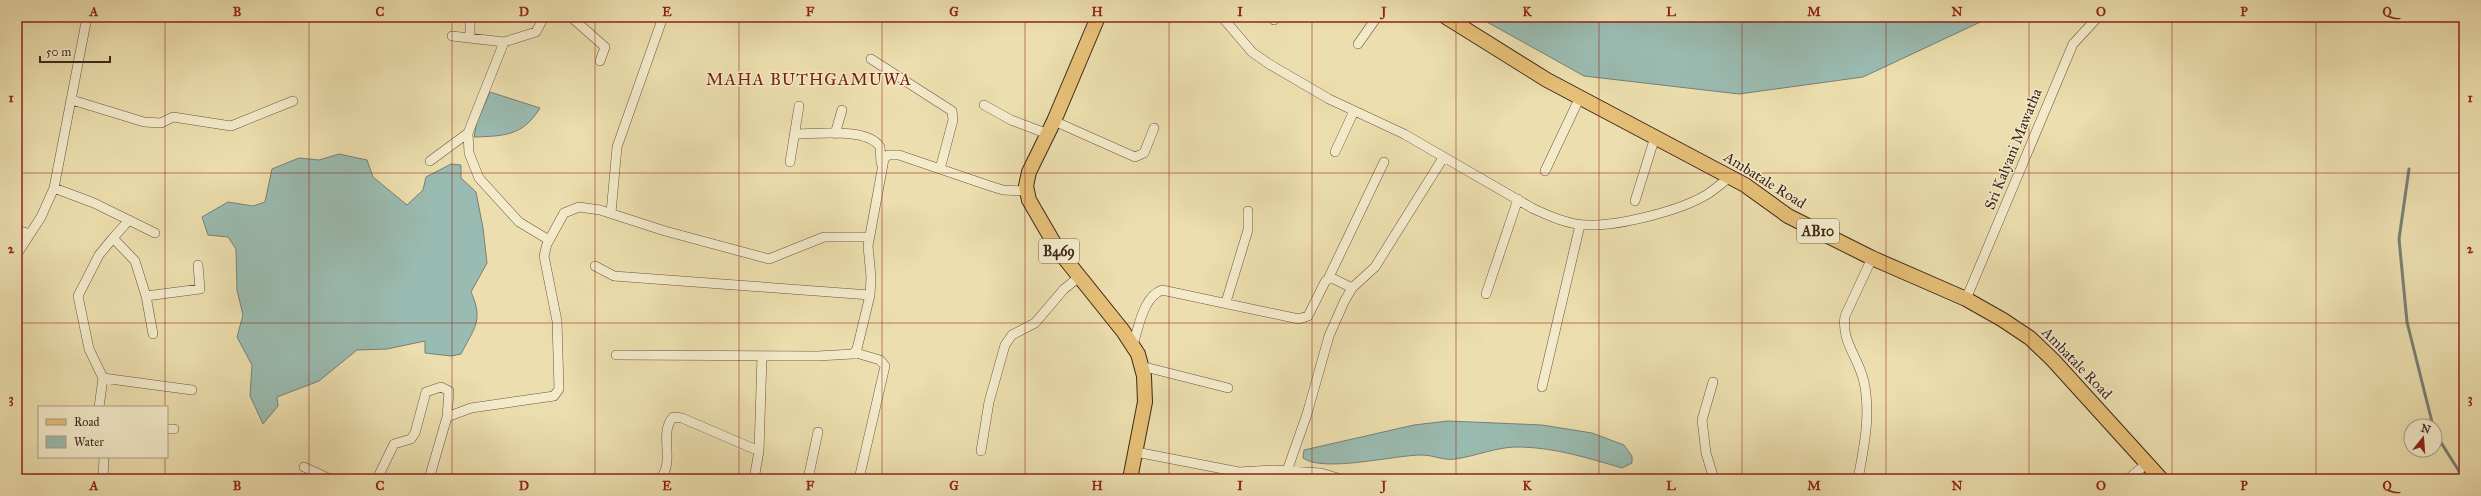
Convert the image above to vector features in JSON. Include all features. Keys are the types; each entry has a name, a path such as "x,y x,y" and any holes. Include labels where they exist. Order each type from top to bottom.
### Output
{"main road":[{"path":"1026,191 1027,178 1054,121 1098,17"},
{"name":"Ambatale Road","path":"1446,17 1580,98 1745,184 1788,216 1872,258 1966,299 2004,320 2030,338 2053,360 2161,479"},
{"name":"B469","path":"1026,191 1043,227 1079,277 1133,344 1141,366 1145,402 1130,479"}],"street":[{"path":"17,254 41,217 54,188 87,17"},
{"path":"470,17 470,38"},
{"path":"452,36 504,42 536,32 544,17"},
{"path":"571,17 605,47 600,61"},
{"path":"611,213 617,147 663,17"},
{"path":"1222,17 1252,52 1268,64 1354,111 1404,134 1443,158 1553,218 1580,224 1627,221 1686,204 1706,195 1730,177"},
{"path":"1358,44 1377,17"},
{"name":"Sri Kalyani Mawatha","path":"1966,299 2073,44 2098,17"},
{"path":"504,42 468,133 469,153 479,178 519,222 549,240"},
{"path":"871,59 952,110 953,120 940,169"},
{"path":"1545,171 1580,98"},
{"path":"72,100 144,122 161,123 173,117 231,126 293,101"},
{"path":"984,105 1011,120 1048,134"},
{"path":"790,162 799,106"},
{"path":"835,134 842,110"},
{"path":"1335,152 1354,111"},
{"path":"1054,121 1135,157 1144,153 1154,128"},
{"path":"430,161 468,133"},
{"path":"794,134 855,134 871,138 880,147 881,165 870,237 870,295 856,353"},
{"path":"1635,201 1655,137"},
{"path":"881,165 888,156 899,155 1003,190 1026,191"},
{"path":"1287,471 1307,414 1329,336 1344,302 1352,288 1365,278 1374,267 1443,158"},
{"path":"1133,344 1149,299 1155,293 1169,290 1304,319 1308,316 1325,282 1328,279 1384,162"},
{"path":"54,188 129,220 155,233"},
{"path":"1486,294 1518,200"},
{"path":"447,418 471,408 554,396 559,389 557,321 544,256 549,240 564,213 570,210 579,207 611,213 665,231 769,259 824,237 870,237"},
{"path":"1226,302 1248,230 1248,211"},
{"path":"99,406 103,378 90,349 78,296 95,262 129,220"},
{"path":"1542,387 1580,224"},
{"path":"17,230 30,234"},
{"path":"113,238 136,261 146,296 153,334"},
{"path":"1858,479 1867,423 1867,398 1864,380 1844,336 1843,326 1845,316 1872,258"},
{"path":"146,296 200,289 198,265"},
{"path":"595,266 614,276 870,295"},
{"path":"981,451 989,402 1005,345 1012,335 1035,323 1064,289 1079,277"},
{"path":"1328,279 1334,279 1352,288"},
{"path":"616,355 847,356 856,353 880,360 885,366 859,479"},
{"path":"754,479 759,451 762,356"},
{"path":"1141,366 1228,388"},
{"path":"103,378 192,390"},
{"path":"1713,382 1702,420 1706,453 1714,479"},
{"path":"377,479 394,444 411,439 415,433 426,392 433,388 441,387 449,391 447,418 429,479"},
{"path":"660,479 668,466 668,427 673,417 682,418 759,451"},
{"path":"808,479 818,432"},
{"path":"1136,452 1239,472 1287,471 1321,473 1341,479"},
{"path":"103,479 104,458"},
{"path":"2128,479 2146,464"},
{"path":"304,467 330,479"}],"water":[{"path":"1478,17 1991,17 1863,77 1739,94 1584,76"},
{"path":"490,92 540,108 527,124 512,133 495,136 474,137 477,122"},
{"path":"339,154 367,160 373,177 407,205 423,190 426,177 451,164 461,165 461,178 476,192 483,228 487,263 471,292 477,310 476,324 461,354 451,356 425,353 425,341 387,349 357,350 319,381 277,397 278,406 263,424 250,396 252,365 237,337 243,315 237,290 236,249 228,237 208,235 202,217 228,202 253,206 265,202 272,169 299,158 319,160"},
{"path":"1448,421 1542,425 1592,433 1624,445 1632,456 1632,463 1622,468 1559,451 1521,447 1504,448 1463,458 1451,459 1422,455 1342,464 1327,464 1313,462 1303,458 1304,450 1414,425"}],"waterway":[{"path":"2409,169 2399,239 2407,322 2431,418"},
{"path":"2443,446 2464,479"}],"district":[{"name":"MAHA BUTHGAMUWA","path":"809,79"}]}
